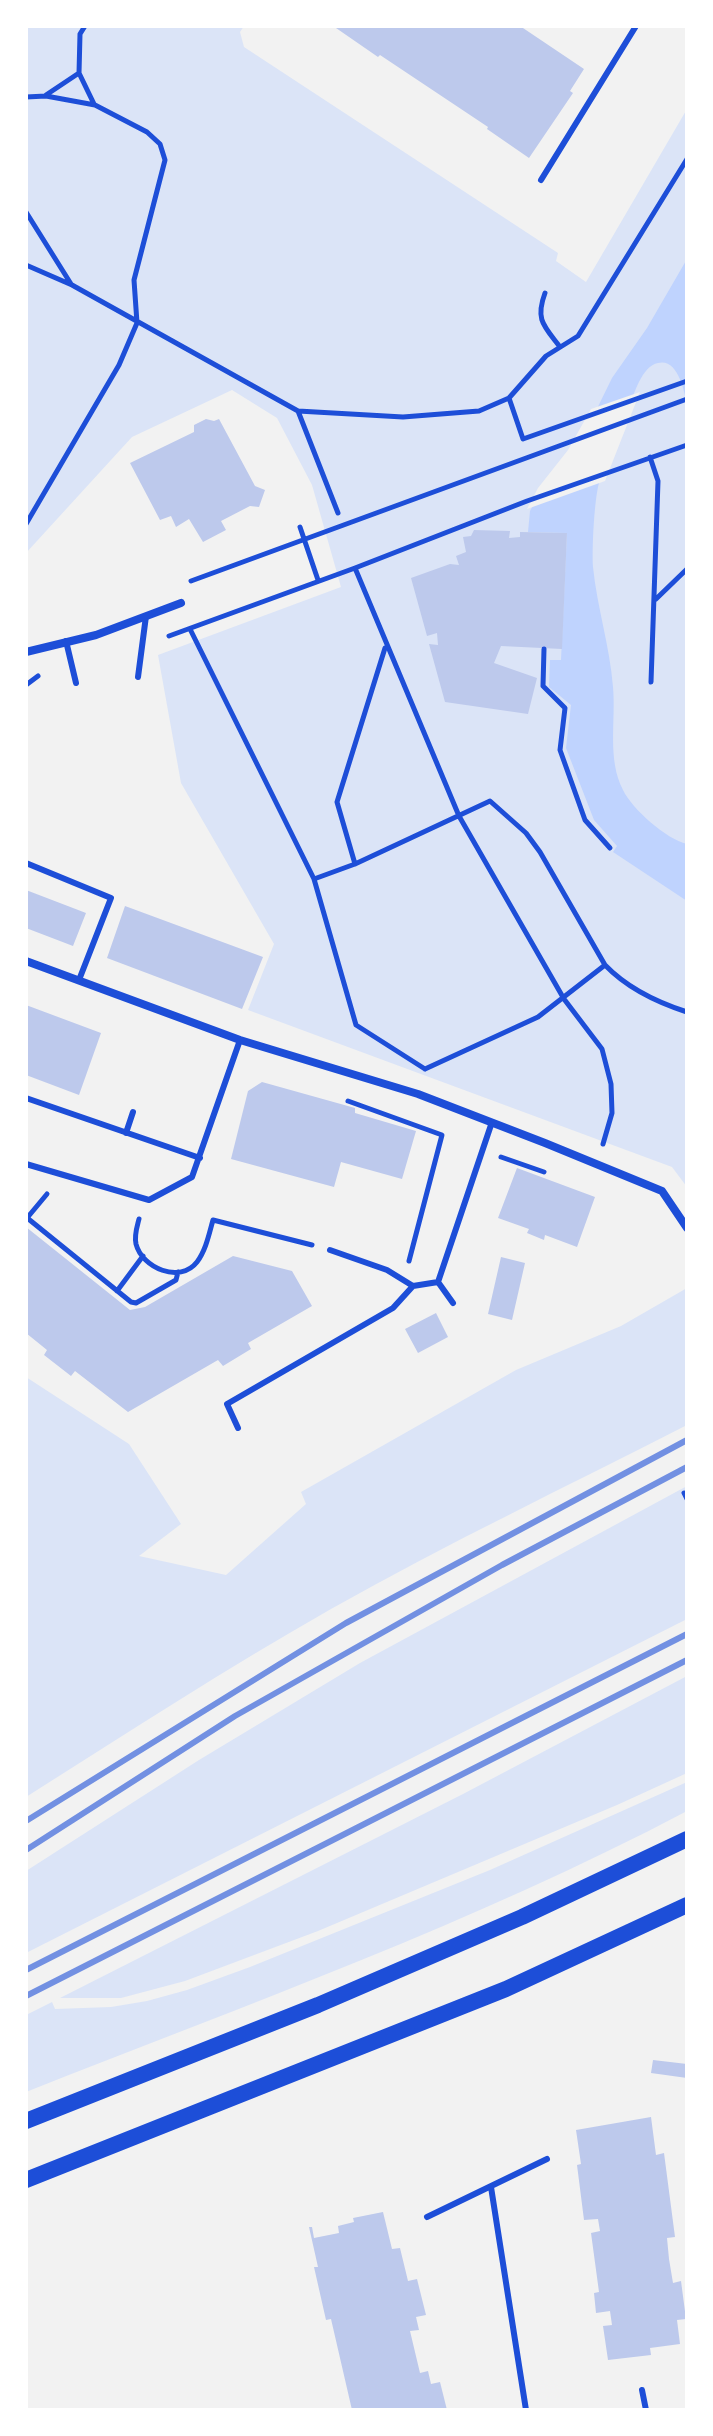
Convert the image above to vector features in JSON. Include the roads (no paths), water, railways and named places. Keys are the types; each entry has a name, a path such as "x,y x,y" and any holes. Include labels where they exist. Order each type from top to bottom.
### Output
{"main road":[{"path":"26,2121 348,1993 522,1917 687,1839"},
{"path":"26,2180 506,1989 687,1905"}],"street":[{"path":"26,652 96,635 181,603"},
{"path":"26,961 240,1040 418,1094 492,1122 662,1191 687,1228"}],"lane":[{"path":"541,180 636,26"},
{"path":"138,677 146,616"},
{"path":"66,641 76,683"},
{"path":"26,863 111,898 79,980"},
{"path":"26,1164 149,1200 192,1177 240,1040"},
{"path":"26,1098 200,1158"},
{"path":"126,1133 133,1112"},
{"path":"438,1282 492,1122"},
{"path":"330,1250 387,1270 413,1286 438,1282"},
{"path":"438,1282 453,1303"},
{"path":"238,1428 227,1404 393,1308 413,1286"},
{"path":"427,2217 547,2159"},
{"path":"491,2187 526,2410"},
{"path":"642,2390 646,2410"}],"water":[{"path":"687,259 687,404 679,377 671,365 658,363 647,369 636,388 600,477 595,505 593,559 611,672 618,778 627,798 642,814 669,836 687,844 687,901 613,852 617,846 594,820 566,748 571,705 549,687 550,660 561,660 567,533 528,532 530,511 541,490 589,425 612,378 647,328"}],"railway":[{"path":"26,1821 346,1623 687,1440"},
{"path":"26,1850 235,1716 502,1565 687,1467"},
{"path":"26,1970 687,1634"},
{"path":"26,1996 687,1660"}]}
